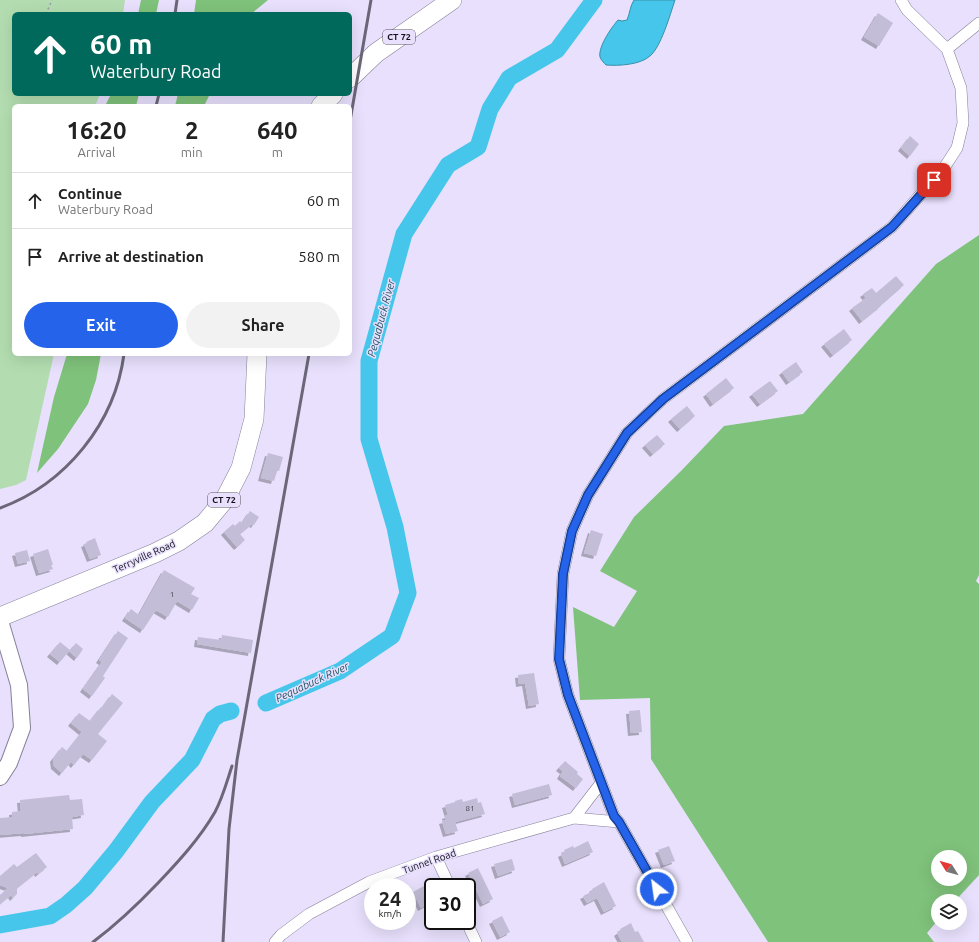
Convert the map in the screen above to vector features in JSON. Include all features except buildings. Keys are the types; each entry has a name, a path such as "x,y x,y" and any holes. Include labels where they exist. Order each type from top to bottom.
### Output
{"highway":[{"name":"CT 72","path":"352,76 376,53 452,0"},
{"path":"323,104 331,96"},
{"name":"Terryville Road","path":"0,616 155,553 179,541 205,523 225,499 241,468 254,419 257,356"}],"main road":[{"path":"0,621 19,685 22,728 9,763 0,777"}],"street":[{"path":"687,942 616,819 568,695 559,659 563,574 572,531 588,495 627,433 663,399 892,227 944,168 957,148 963,123 961,88 947,49 907,10 901,0"},
{"path":"947,49 979,23"},
{"path":"574,818 601,783"},
{"name":"Tunnel Road","path":"275,942 281,935 309,914 369,882 436,857 574,818 616,819"},
{"path":"436,857 446,878"},
{"path":"470,930 476,942"}],"path":[{"path":"47,12 52,0"}],"green space":[{"path":"0,0 125,0 123,12 12,12 12,96 99,96 96,104 12,104 12,356 54,356 26,480 16,485 0,489"},
{"path":"141,0 159,0 156,12 138,12"},
{"path":"196,0 268,0 253,12 194,12"},
{"path":"110,96 138,96 136,104 106,104"},
{"path":"178,96 209,96 205,104 176,104"},
{"path":"979,235 979,575 976,581 979,584 979,875 961,894 931,894 931,928 927,933 934,942 768,942 651,759 650,698 580,700 573,607 614,627 637,591 600,571 634,517 724,426 803,414 936,264"},
{"path":"66,356 101,356 96,380 88,404 58,449 37,473 54,397"}],"water":[{"path":"634,0 675,0 658,46 650,56 635,63 606,65 600,57 603,43 618,20 627,20"}],"waterway":[{"name":"Pequabuck River","path":"266,703 340,671 392,636 408,593 395,527 369,439 369,361 404,234 448,165 478,147 490,109 509,78 557,50 594,0"},
{"name":"Pequabuck River","path":"0,925 50,916 66,905 85,888 116,851 152,802 192,760 213,719 220,714 231,711"}],"railway":[{"path":"175,12 177,0"},
{"path":"352,109 371,0"},
{"path":"156,104 158,96"},
{"path":"0,508 24,497 46,484 66,467 83,448 98,427 110,404 119,379 124,356"},
{"path":"223,942 229,829 237,760 309,356"},
{"path":"93,942 143,899 189,849 215,812 225,789 232,766"}],"route":[{"path":"657,889 619,822 614,816 568,695 559,659 563,574 572,531 588,495 627,433 663,399 892,227 934,180"}]}
